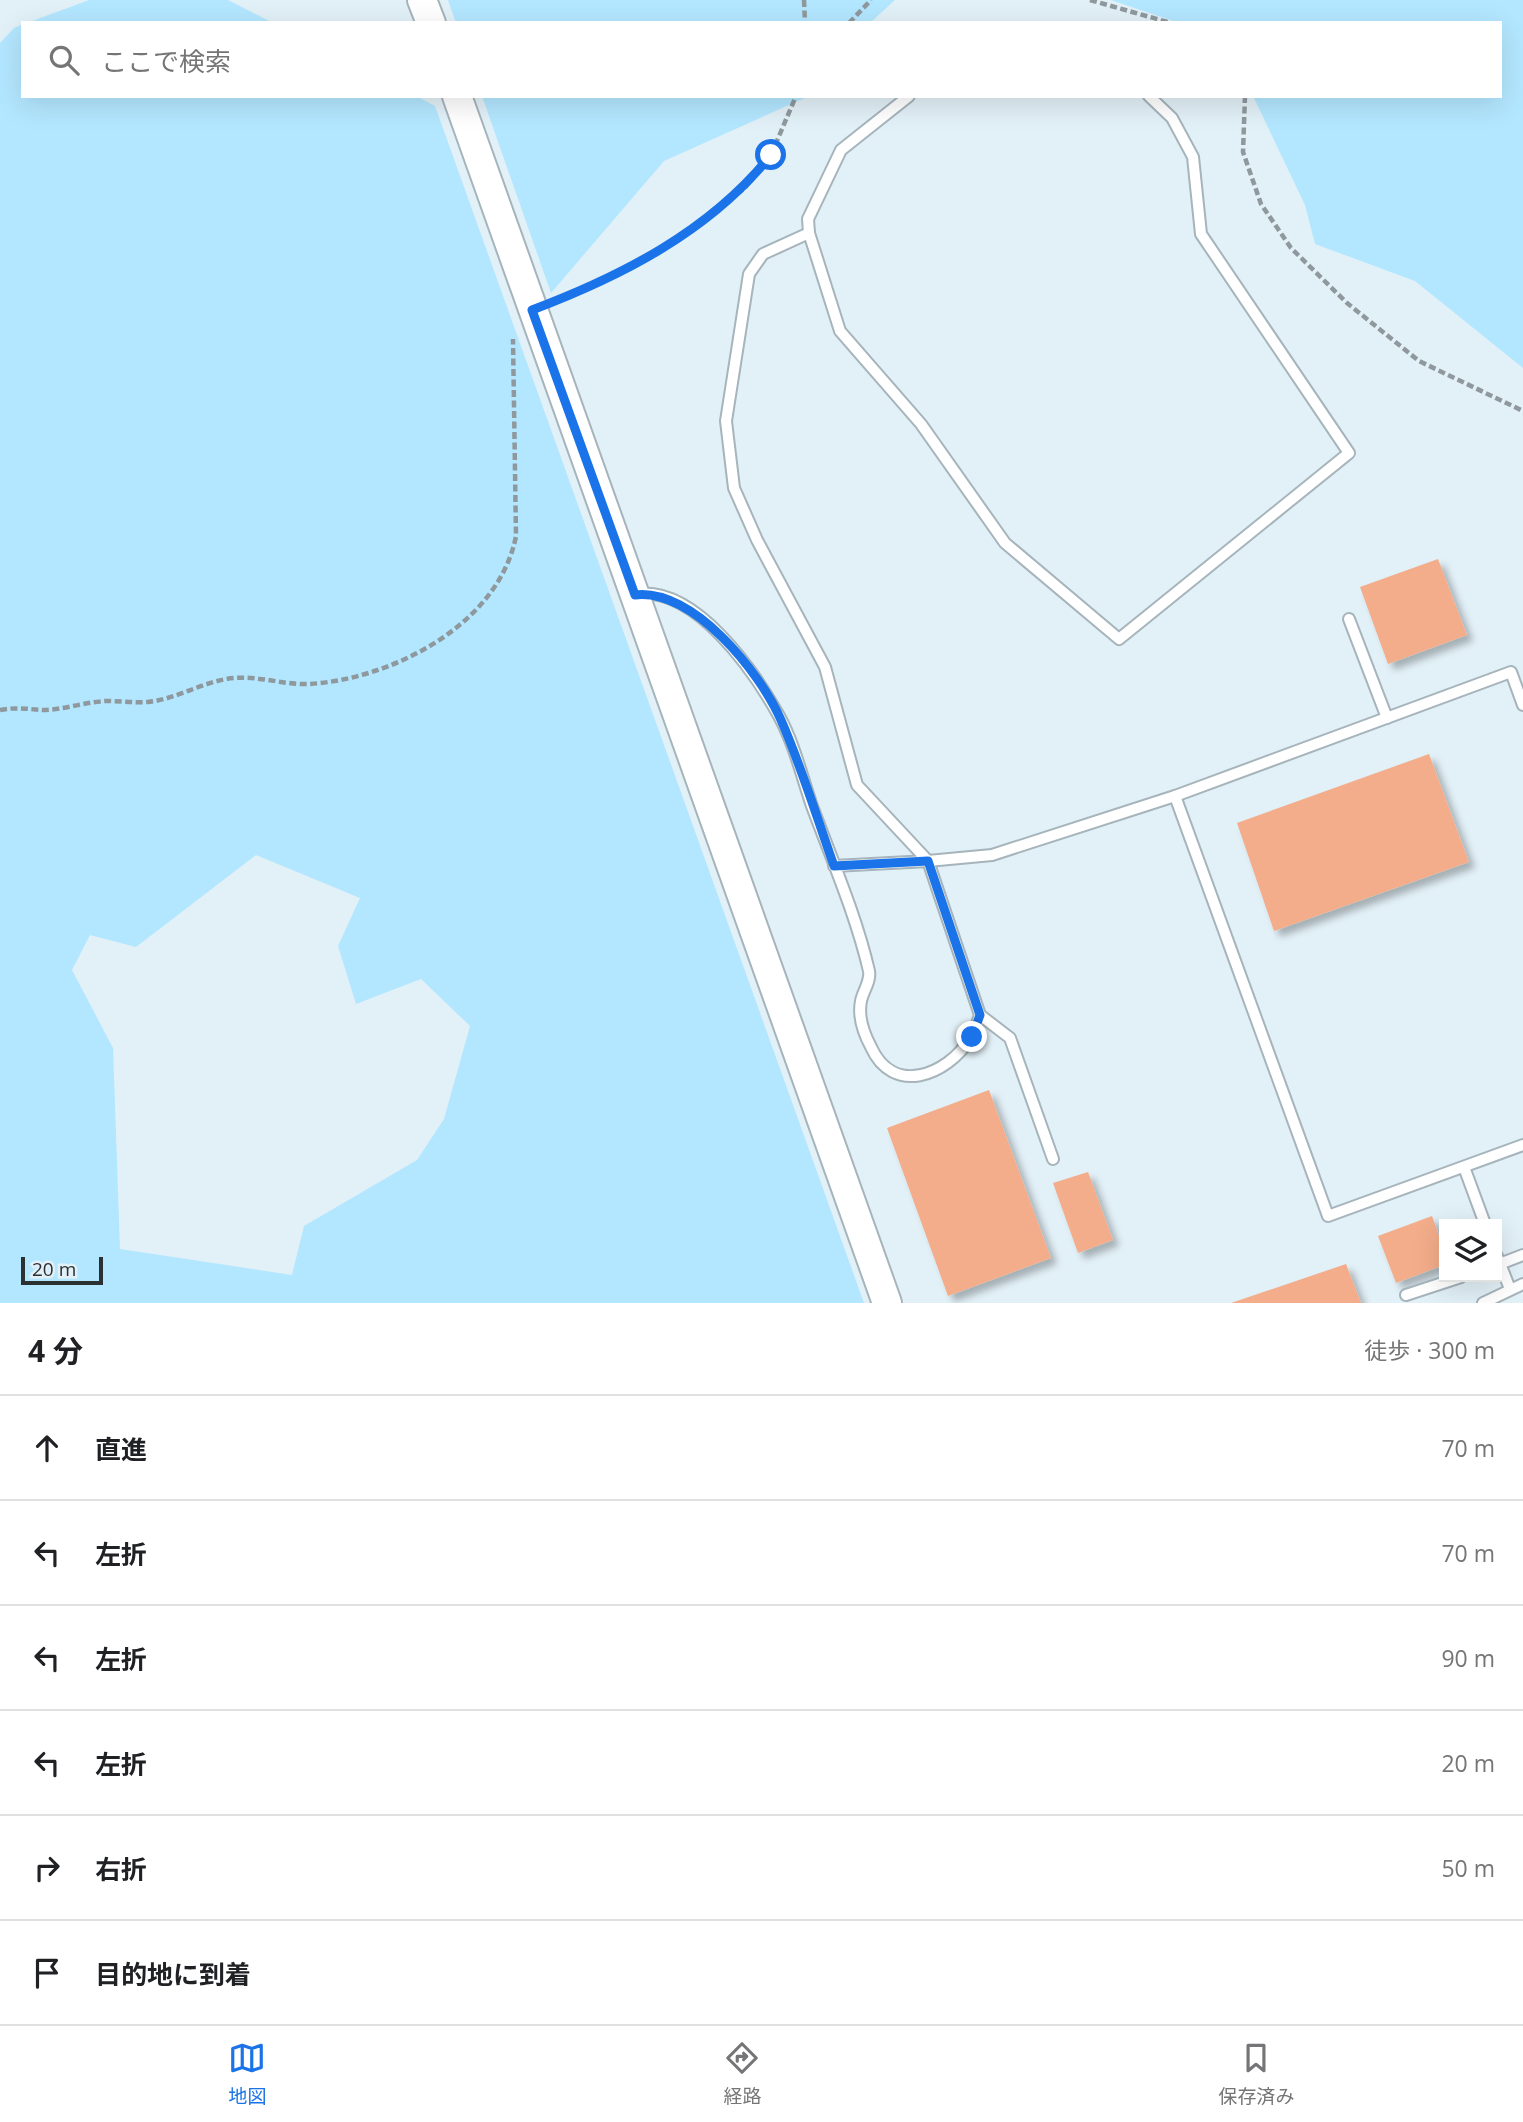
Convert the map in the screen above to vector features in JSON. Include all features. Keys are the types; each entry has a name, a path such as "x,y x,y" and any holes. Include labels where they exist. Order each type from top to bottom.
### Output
{"street":[{"path":"422,0 429,21"},
{"path":"458,98 887,1303"}],"lane":[{"path":"906,98 841,150 808,219 809,233 840,331 920,424 1005,543 1119,639 1349,453 1201,234 1193,157 1172,118 1151,98"},
{"path":"809,233 763,254 749,274 726,421 734,488 757,540 825,667 857,785 928,861 980,1015 1010,1038 1053,1159"},
{"path":"635,595 652,593 693,610 720,635 753,675 780,718 870,975 861,1003 862,1024 871,1049 886,1072 902,1077 920,1076 938,1068 957,1055 972,1037 980,1015"},
{"path":"1349,619 1387,718"},
{"path":"834,866 992,855 1175,796 1511,672 1523,705"},
{"path":"1175,796 1328,1216 1523,1146"},
{"path":"1464,1167 1483,1219"},
{"path":"1502,1260 1523,1255"},
{"path":"1502,1270 1510,1289"},
{"path":"1406,1295 1446,1282"},
{"path":"1483,1303 1523,1284"}],"path":[{"path":"804,0 805,21"},
{"path":"851,21 871,0"},
{"path":"1090,0 1164,21"},
{"path":"0,709 44,710 104,701 150,702 232,678 310,684 334,680 379,669 404,659 451,631 482,603 511,561 516,536 514,328 519,317 592,287 656,254 745,188 771,155 795,98"},
{"path":"1245,98 1243,152 1261,204 1291,248 1347,303 1419,361 1523,411"}],"shaded area":[{"path":"89,0 228,0 269,21 32,21"},
{"path":"448,0 895,0 872,21 455,21"},
{"path":"1111,0 1523,0 1523,368 1415,281 1315,244 1305,205 1254,98 1502,98 1502,21 1173,21"},
{"path":"21,25 21,98 420,98 435,106 864,1303 0,1303 0,43 14,28","holes":["256,855 360,898 338,946 356,1004 421,979 470,1026 444,1119 417,1160 304,1226 292,1275 120,1249 113,1048 72,970 90,935 136,947"]},
{"path":"483,98 805,98 664,161 551,293"}],"building":[{"path":"1438,559 1467,635 1388,664 1360,587"},
{"path":"1429,754 1469,862 1274,931 1237,823"},
{"path":"989,1090 1051,1258 948,1296 887,1128"},
{"path":"1088,1172 1113,1240 1078,1253 1053,1183"},
{"path":"1432,1216 1439,1236 1439,1267 1396,1283 1378,1236"},
{"path":"1346,1264 1361,1303 1231,1303"}],"route":[{"path":"771,155 745,188 656,254 592,287 532,310 635,595 652,593 693,610 720,635 753,675 780,718 834,866 928,861 980,1015 972,1037"}]}
